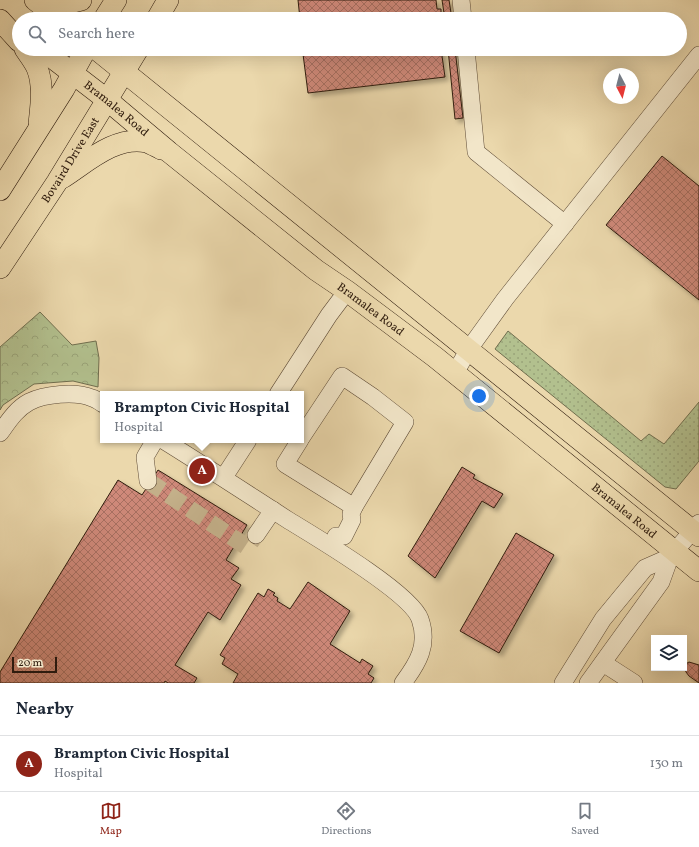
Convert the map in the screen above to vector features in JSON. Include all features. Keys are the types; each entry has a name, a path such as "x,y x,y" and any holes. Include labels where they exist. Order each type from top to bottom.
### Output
{"main road":[{"path":"35,0 50,12"},
{"path":"51,0 73,2 81,0"},
{"path":"108,12 116,0"},
{"path":"161,12 168,0"},
{"path":"0,17 12,26"},
{"path":"0,20 12,33"},
{"path":"29,56 37,68 42,95 39,129"},
{"name":"Bramalea Road","path":"50,56 106,99 169,152 316,270 348,291 455,373 672,554 699,571"},
{"path":"0,190 39,129 82,56"},
{"path":"105,56 372,273 697,530"},
{"name":"Bovaird Drive East","path":"0,268 57,182 106,99 134,56"},
{"path":"57,182 101,152 117,144 147,142 169,152"}],"street":[{"path":"461,0 462,12"},
{"path":"455,373 469,349 505,299 699,55"},
{"path":"467,56 476,152 565,224"},
{"path":"280,391 329,315 348,291"},
{"path":"304,433 342,376 373,397 405,422 353,511 352,520 344,536 334,541"},
{"path":"0,434 11,417 28,402 48,396 68,394 92,397 100,402"},
{"path":"148,481 145,457 153,443"},
{"path":"168,443 224,477 273,510 334,541 400,596 413,609 419,618 423,644 418,659 403,683"},
{"path":"224,477 246,443"},
{"path":"298,443 285,464 353,511"},
{"path":"256,535 273,510"},
{"path":"563,683 603,619 645,568 672,554 697,530"},
{"path":"588,683 661,582 672,554"},
{"path":"603,663 634,683"}],"green space":[{"path":"40,312 72,345 96,341 99,358 98,387 73,381 34,384 3,405 0,410 0,347"},
{"path":"508,331 641,441 649,434 664,444 699,402 699,461 676,489 665,487 495,349"}],"building":[{"path":"298,0 436,0 437,9 441,9 441,12 299,12"},
{"path":"442,0 449,0 451,12 444,12"},
{"path":"303,56 442,56 445,77 308,93"},
{"path":"449,56 456,56 463,118 455,119"},
{"path":"662,156 699,186 699,300 606,225"},
{"path":"462,467 475,475 473,478 503,494 494,508 482,501 435,578 408,556"},
{"path":"158,470 247,525 226,560 239,568 231,579 241,585 220,620 208,612 175,665 197,678 194,683 168,683 165,681 164,683 0,683 0,672 118,480 142,495"},
{"path":"516,533 554,555 499,653 460,631"},
{"path":"308,582 350,611 330,644 360,663 362,659 373,666 368,674 374,678 371,683 233,683 238,674 222,664 225,658 220,655 258,593 264,597 268,589 275,593 273,595 278,598 277,601 290,609"},
{"path":"689,662 699,665 699,683 686,672 687,663"}],"tunnel":[{"path":"148,481 247,547 256,535"}],"place":[{"name":"Brampton Civic Hospital","path":"202,471"}]}
